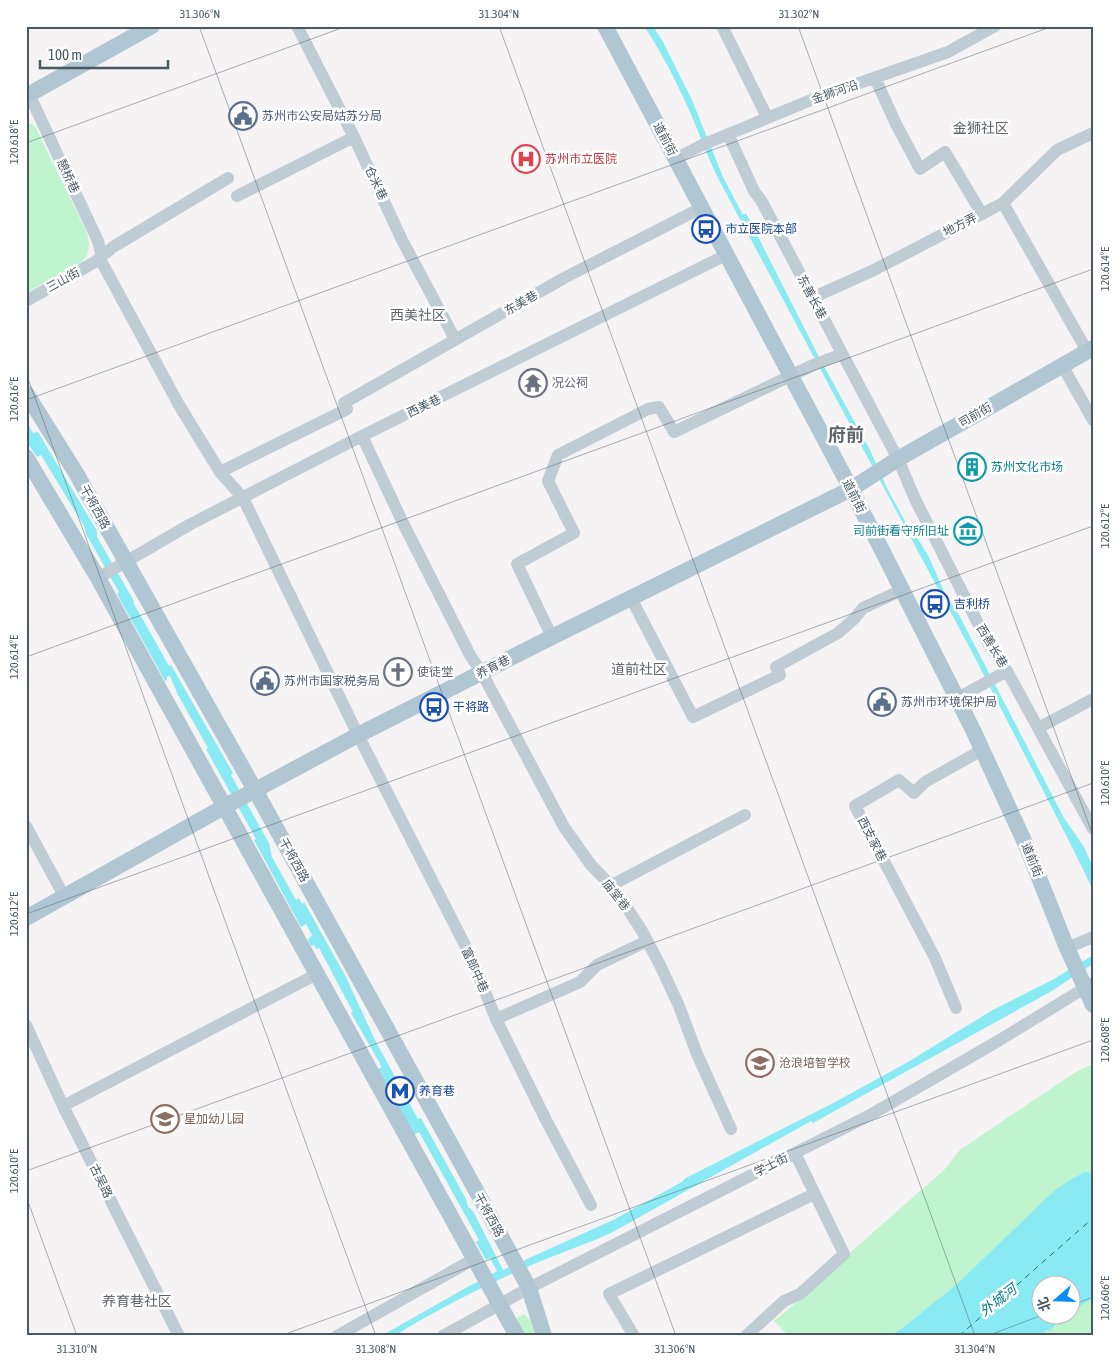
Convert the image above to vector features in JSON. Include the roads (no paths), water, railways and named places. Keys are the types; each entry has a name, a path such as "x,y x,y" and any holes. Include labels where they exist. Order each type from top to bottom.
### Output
{"main road":[{"path":"27,91 132,26"},
{"path":"27,91 152,26"},
{"name":"道前街","path":"605,26 801,372"},
{"name":"道前街","path":"616,26 680,156 701,208 726,256 801,372 866,479 1035,841 1082,968 1093,1005"},
{"name":"司前街","path":"866,479 1090,349"},
{"name":"干将西路","path":"26,393 76,473 121,564 252,792 517,1266 529,1288 544,1336"},
{"path":"26,457 101,576 228,805 316,974 517,1336"},
{"name":"道前街","path":"866,479 902,590 982,750 1082,968"},
{"name":"养育巷","path":"26,918 358,735 866,479"}],"street":[{"name":"仓米巷","path":"297,26 354,137 402,240 455,340"},
{"path":"722,26 768,117"},
{"name":"金狮河沿","path":"680,156 768,117 948,52 995,26"},
{"path":"875,78 896,124 920,168 945,152 982,214"},
{"name":"憩桥巷","path":"27,91 98,241 101,253 100,258 179,405 220,472 243,498"},
{"name":"地方弄","path":"812,298 874,270 1003,203 1057,150 1093,133"},
{"name":"东善长巷","path":"728,134 754,191 761,200 898,459"},
{"path":"237,196 354,137"},
{"name":"三山街","path":"26,301 100,258 113,247 228,178"},
{"path":"1003,203 1090,349"},
{"name":"东美巷","path":"220,472 346,406 455,340 564,278 701,208"},
{"name":"西美巷","path":"101,576 189,525 362,436 726,256"},
{"path":"552,637 517,564 574,533 548,481 558,455 648,409 659,407 674,432 842,354"},
{"path":"1062,365 1093,420"},
{"name":"庙堂巷","path":"362,436 404,525 470,655 482,672 564,827 591,865 610,886 647,941 679,1006 697,1054 731,1129"},
{"name":"西善长巷","path":"898,459 915,499 988,642 1007,671 1093,829"},
{"name":"富郎中巷","path":"243,498 358,735 470,957 496,1019 591,1205"},
{"path":"632,598 693,717 780,675 776,667 838,633 863,608 902,590"},
{"path":"965,694 1007,671"},
{"path":"1038,728 1093,699"},
{"name":"西支家巷","path":"956,1008 935,958 855,806 899,780 914,793 925,782 982,750"},
{"path":"610,886 745,815"},
{"path":"26,826 64,896"},
{"name":"学士街","path":"443,1336 498,1304 872,1114 1082,968 1093,937"},
{"path":"496,1019 580,982 597,965 647,941"},
{"path":"63,1106 316,974"},
{"name":"古吴路","path":"26,1025 63,1106 179,1336"},
{"path":"746,1336 784,1301 800,1294 844,1254 795,1153"},
{"path":"634,1336 609,1294 814,1194"},
{"path":"336,1336 474,1259"}],"water":[{"path":"644,26 653,26 662,40 692,100 723,177 743,215 746,213 820,359 870,450 888,490 906,523 912,529 929,557 946,596 959,615 1064,818 1084,847 1093,867 1093,890 973,654 719,180 680,90"},
{"path":"26,421 33,433 38,432 97,531 97,537 133,602 233,773 231,775 269,843 272,857 296,900 299,898 302,904 304,902 346,977 375,1040 418,1119 421,1118 466,1199 468,1207 473,1211 503,1270 615,1219 686,1178 837,1101 908,1062 991,1011 1054,979 1093,955 1093,964 1050,992 813,1123 811,1121 613,1232 538,1262 493,1283 443,1308 394,1336 381,1336 497,1271 490,1258 486,1260 476,1242 479,1240 419,1132 414,1135 378,1069 382,1067 351,1013 353,1012 319,948 316,949 314,945 311,946 308,940 312,935 306,924 301,927 254,840 256,839 206,749 208,748 178,695 170,676 165,681 117,594 119,592 86,534 84,526 41,455 37,457 26,441"},
{"name":"外城河","path":"1086,1171 1088,1173 1093,1171 1093,1299 1082,1305 1082,1274 1032,1274 1032,1324 1056,1324 1050,1331 1046,1330 1042,1336 888,1336 901,1329 957,1284 1052,1193"}],"place":[{"name":"苏州市公安局姑苏分局","path":"243,116"},
{"name":"苏州市立医院","path":"526,159"},
{"name":"市立医院本部","path":"706,229"},
{"name":"况公祠","path":"533,383"},
{"name":"苏州文化市场","path":"972,467"},
{"name":"司前街看守所旧址","path":"968,531"},
{"name":"吉利桥","path":"935,604"},
{"name":"使徒堂","path":"398,672"},
{"name":"苏州市国家税务局","path":"265,681"},
{"name":"苏州市环境保护局","path":"882,702"},
{"name":"干将路","path":"434,707"},
{"name":"沧浪培智学校","path":"760,1063"},
{"name":"养育巷","path":"400,1091"},
{"name":"星加幼儿园","path":"165,1119"}],"district":[{"name":"金狮社区","path":"981,128"},
{"name":"西美社区","path":"418,315"},
{"name":"府前","path":"846,434"},
{"name":"道前社区","path":"639,669"},
{"name":"养育巷社区","path":"137,1301"}]}
